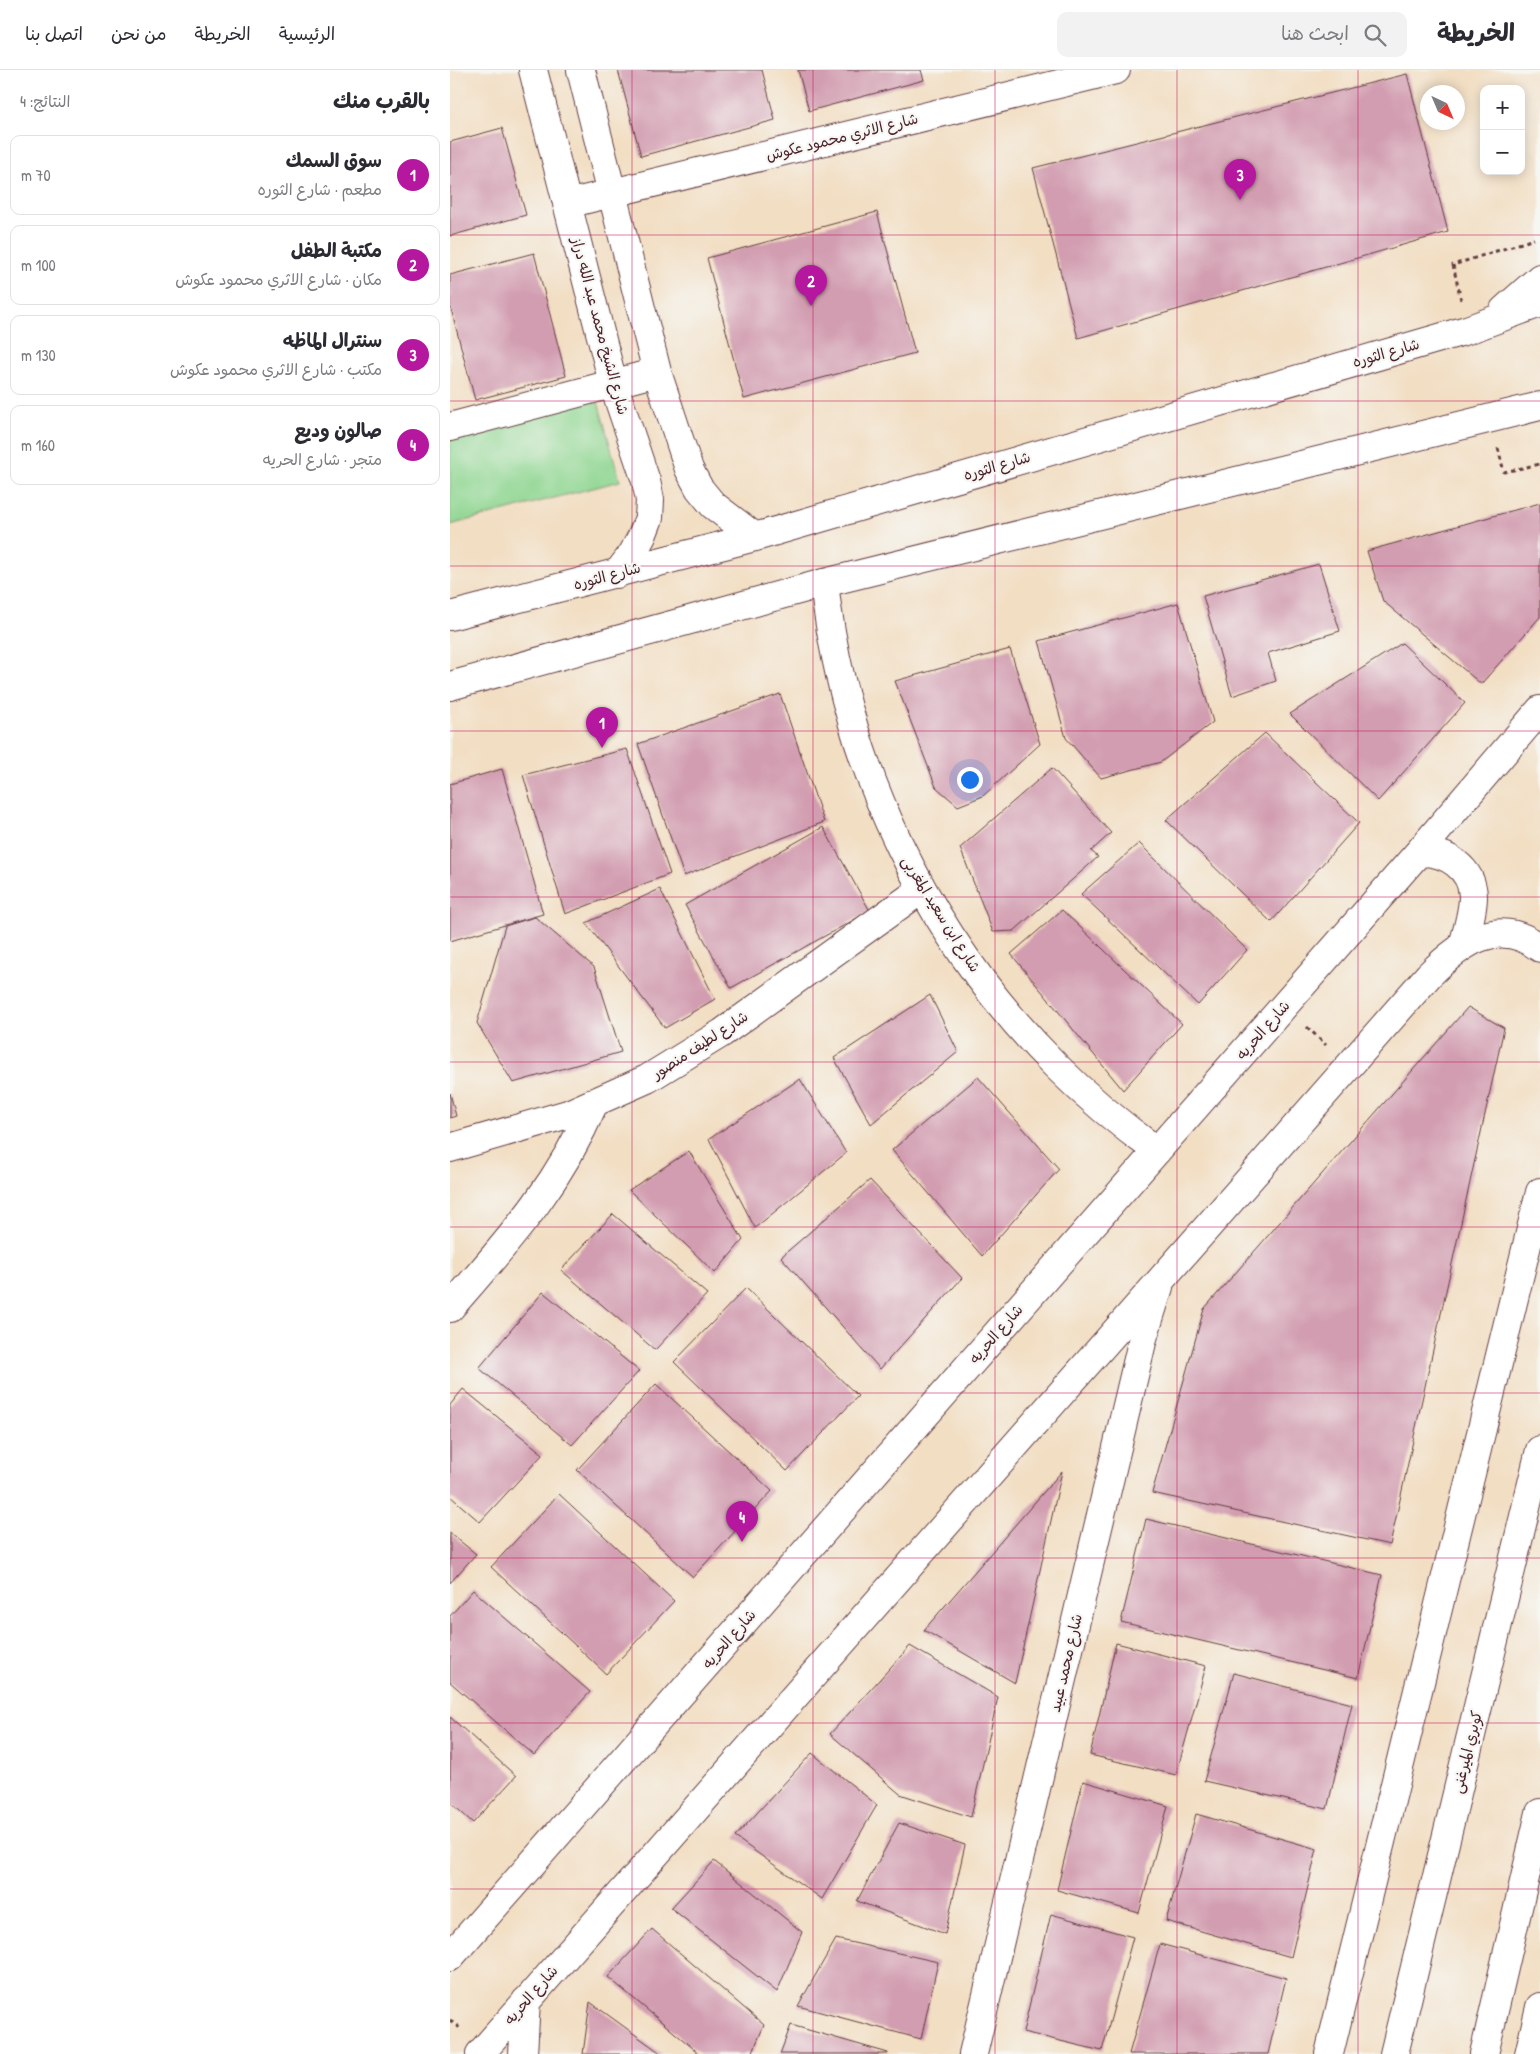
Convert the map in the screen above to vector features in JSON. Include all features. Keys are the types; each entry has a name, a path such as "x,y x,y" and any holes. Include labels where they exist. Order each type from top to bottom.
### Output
{"main road":[{"name":"شارع الشيخ محمد عبد الله دراز","path":"534,70 613,383 646,481 650,500 649,518 642,536 617,574"},
{"path":"581,70 657,372 689,469 699,488 713,505 755,537"},
{"name":"شارع الاثري محمود عكوش","path":"567,204 1111,71"},
{"path":"1493,319 1540,278"},
{"name":"شارع الثوره","path":"450,616 755,537 1457,332 1540,302"},
{"path":"450,427 657,372"},
{"path":"450,686 824,583 1540,406"},
{"name":"شارع ابن سعيد المغربى","path":"824,583 836,662 857,740 886,817 922,889 970,964 1025,1034 1088,1096 1157,1151"},
{"name":"شارع الحريه","path":"450,1957 1285,1006 1540,710"},
{"path":"1419,852 1435,853 1450,858 1462,868 1466,875 1473,898 1470,922 1463,946"},
{"name":"شارع لطيف منصور","path":"450,1148 539,1123 594,1103 647,1079 698,1050 922,889"},
{"name":"شارع الحريه","path":"480,2054 1428,975 1463,946 1482,936 1503,933 1531,941 1540,948"},
{"path":"450,1308 540,1202 570,1154 594,1103"},
{"path":"1329,2054 1540,1192"},
{"name":"شارع محمد عبيد","path":"978,2053 1144,1332 1164,1274"},
{"name":"كوبري الميرغنى","path":"1394,2054 1540,1450"},
{"path":"1484,2054 1540,1814"},
{"path":"523,2054 526,2001"},
{"path":"1529,2054 1540,2007"}],"path":[{"path":"1453,265 1534,239"},
{"path":"1504,472 1540,464"},
{"path":"1285,1006 1348,1066"}],"green space":[{"path":"597,398 620,481 450,525 450,438"}],"building":[{"path":"618,70 762,70 775,120 641,156"},
{"path":"798,70 921,70 924,80 809,111"},
{"path":"1407,74 1448,232 1078,338 1033,168"},
{"path":"502,128 526,215 450,236 450,142"},
{"path":"877,212 915,353 744,399 707,258"},
{"path":"534,253 566,376 475,400 450,305 450,275"},
{"path":"1540,503 1540,617 1481,684 1383,601 1367,551"},
{"path":"1319,564 1340,631 1268,653 1276,681 1232,696 1203,596"},
{"path":"1178,603 1213,722 1161,762 1101,778 1066,738 1039,641"},
{"path":"1402,643 1465,703 1378,801 1290,714"},
{"path":"1010,649 1040,744 983,796 958,806 936,787 895,681"},
{"path":"780,694 824,822 684,876 638,744"},
{"path":"1265,733 1359,823 1271,922 1166,820"},
{"path":"627,749 670,874 565,914 523,775"},
{"path":"1052,768 1111,833 1091,851 1098,857 1014,931 993,932 960,848"},
{"path":"502,769 543,914 450,941 450,784"},
{"path":"823,827 870,911 731,988 685,905"},
{"path":"1139,843 1247,950 1198,1005 1081,894"},
{"path":"660,889 715,999 665,1028 586,923"},
{"path":"1062,910 1182,1024 1123,1090 1011,954"},
{"path":"535,917 594,967 621,1052 513,1083 477,1023 505,926"},
{"path":"930,995 958,1052 871,1124 834,1058"},
{"path":"1468,1007 1504,1028 1390,1545 1152,1493 1204,1309"},
{"path":"978,1077 1059,1169 982,1256 892,1150"},
{"path":"800,1079 846,1153 755,1228 709,1139"},
{"path":"450,1093 456,1116 450,1118"},
{"path":"689,1151 743,1240 715,1273 629,1190"},
{"path":"870,1180 962,1278 880,1369 781,1257"},
{"path":"613,1214 707,1294 655,1350 561,1270"},
{"path":"746,1288 858,1396 787,1471 674,1362"},
{"path":"543,1292 639,1371 572,1445 479,1368"},
{"path":"656,1384 772,1491 693,1577 577,1470"},
{"path":"463,1389 543,1454 480,1522 450,1496 450,1405"},
{"path":"1062,1471 1015,1683 924,1630"},
{"path":"559,1494 674,1601 606,1674 491,1567"},
{"path":"1146,1519 1382,1575 1358,1678 1121,1622"},
{"path":"450,1533 476,1554 450,1583"},
{"path":"473,1590 590,1692 534,1755 450,1682 450,1616"},
{"path":"1116,1643 1206,1666 1176,1775 1090,1755"},
{"path":"910,1646 998,1697 971,1817 900,1794 830,1734"},
{"path":"1234,1673 1352,1704 1327,1809 1204,1781"},
{"path":"450,1717 516,1776 473,1823 450,1802"},
{"path":"812,1753 877,1805 822,1899 735,1837"},
{"path":"1083,1781 1168,1806 1139,1913 1057,1890"},
{"path":"1196,1814 1317,1849 1291,1957 1166,1921"},
{"path":"899,1823 965,1845 945,1934 857,1901"},
{"path":"714,1861 802,1932 777,1992 671,1908"},
{"path":"1051,1914 1133,1937 1102,2051 1023,2032"},
{"path":"652,1929 764,2025 752,2054 700,2054 608,1977"},
{"path":"836,1939 938,1962 921,2039 798,2006"},
{"path":"1160,1944 1286,1978 1268,2054 1129,2054"},
{"path":"590,2002 662,2054 583,2054"},
{"path":"791,2025 888,2053 888,2054 780,2054"}],"place":[{"name":"سنترال الماظه","path":"1240,200"},
{"name":"مكتبة الطفل","path":"811,306"},
{"name":"سوق السمك","path":"602,748"},
{"name":"صالون وديع","path":"742,1542"}]}
